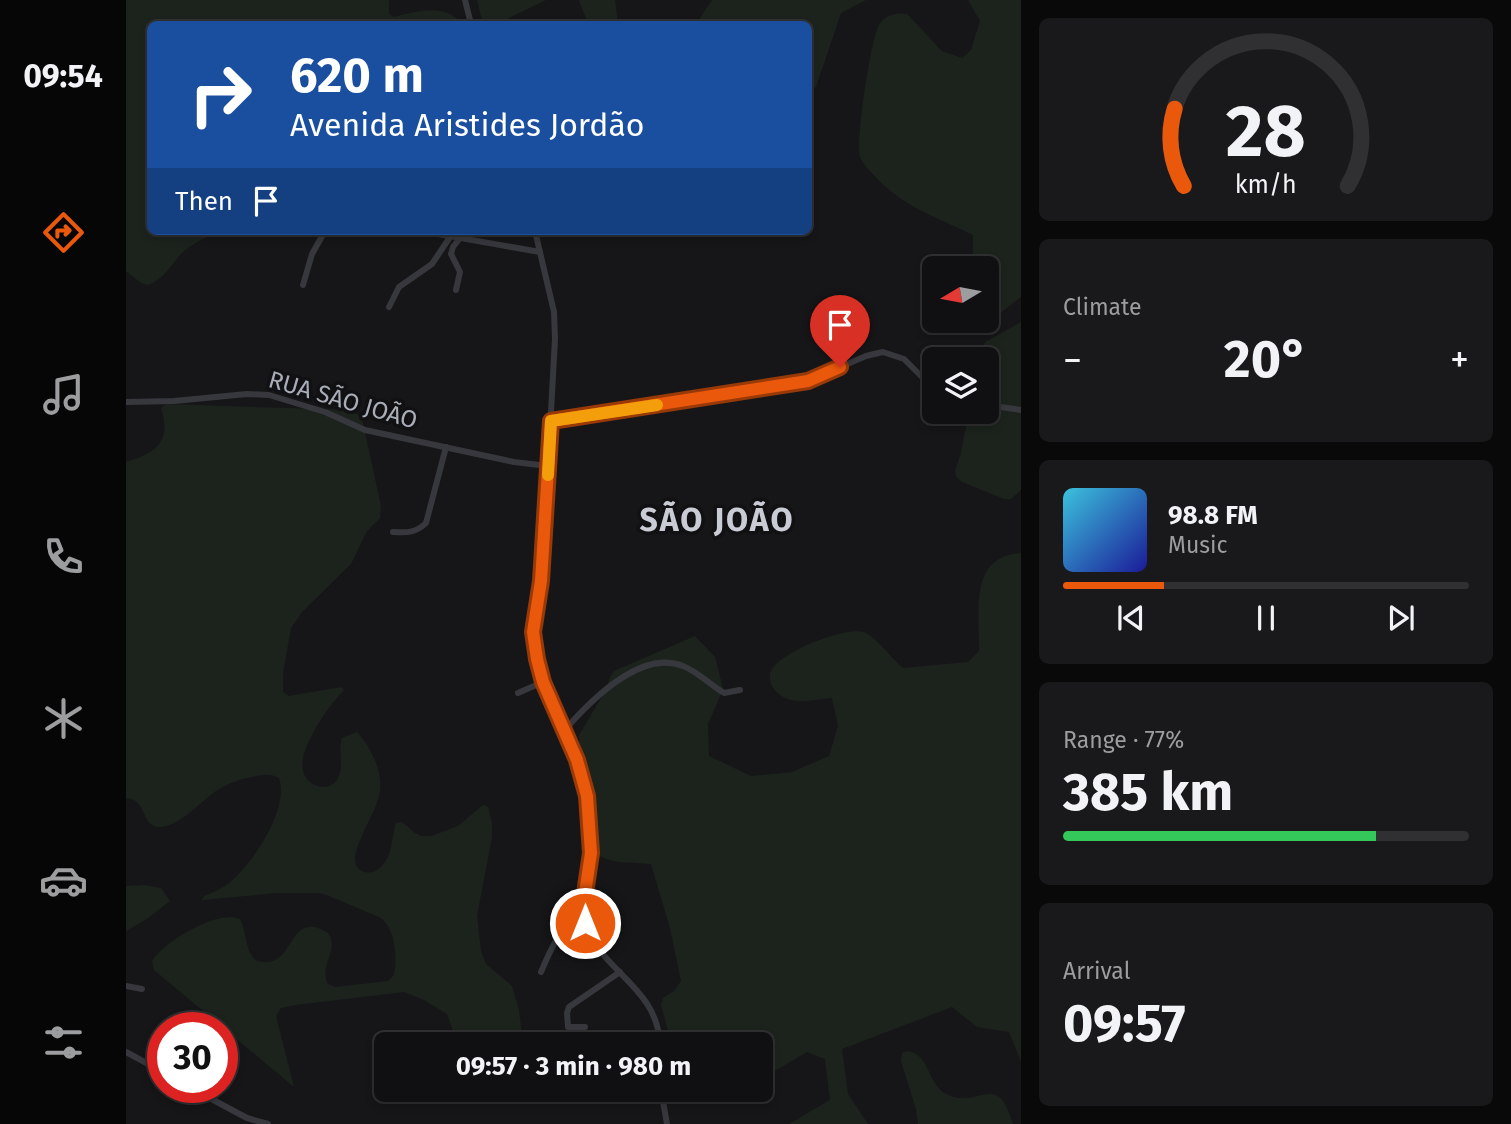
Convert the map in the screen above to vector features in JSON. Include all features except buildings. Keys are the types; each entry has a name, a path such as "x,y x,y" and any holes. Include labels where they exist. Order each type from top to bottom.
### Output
{"street":[{"path":"465,0 470,21"},
{"path":"303,285 312,254 323,235"},
{"path":"440,235 540,252"},
{"path":"536,235 554,312 555,339 541,581 533,632 537,659 543,682 584,779 591,829 591,853 584,900 584,915 589,933 596,946 645,998 658,1032"},
{"path":"389,307 399,287 432,264 450,237"},
{"path":"456,290 460,272 451,254 460,238"},
{"path":"551,421 808,381 866,356 883,352 904,359 922,377"},
{"name":"RUA SÃO JOÃO","path":"126,402 174,401 247,394 269,396 325,412 365,430 514,462 548,466"},
{"path":"999,407 1021,411"},
{"path":"393,532 411,532 426,523 446,447"},
{"path":"564,731 620,680 636,668 653,663 664,661 684,666 724,693 740,690"},
{"path":"518,693 543,682"},
{"path":"541,972 550,951 569,923 584,915"},
{"path":"585,1027 568,1027 569,1007 620,972"},
{"path":"126,986 142,989"},
{"path":"126,1052 147,1063"},
{"path":"663,1102 667,1124"},
{"path":"219,1103 247,1118 268,1124"}],"shaded area":[{"path":"126,0 389,0 389,14 394,17 431,10 448,13 460,21 147,21 147,235 213,235 190,246 163,276 148,285 126,271"},
{"path":"477,0 546,0 503,21 482,20"},
{"path":"579,0 615,0 618,21 587,21"},
{"path":"712,0 866,0 841,13 816,87 812,89 812,21 698,21"},
{"path":"968,0 1021,0 1021,297 999,314 999,256 973,256 973,235 920,210 896,195 866,166 860,157 859,149 868,69 881,22 891,15 907,14 942,51 962,58 971,50 980,21"},
{"path":"1021,322 1021,490 1011,499 1004,499 962,482 955,471 966,424 999,424 999,347 981,347"},
{"path":"166,404 345,410 362,419 381,506 380,518 367,531 351,564 303,611 291,628 283,673 283,692 289,696 341,687 344,690 330,706 309,740 302,762 303,771 305,777 314,785 331,785 339,776 342,738 357,732 367,745 376,762 380,788 355,857 357,866 363,872 376,871 384,864 396,823 402,822 421,836 431,836 458,826 483,805 488,807 492,837 477,916 481,951 486,964 512,986 522,1032 453,1032 447,1014 404,992 281,1008 276,1016 294,1087 238,1040 238,1012 204,1012 154,970 152,961 167,945 205,923 230,917 240,919 250,952 260,962 276,959 283,954 299,931 306,927 316,927 328,933 332,946 325,971 328,984 335,987 388,981 394,975 395,960 390,929 381,918 327,895 276,893 202,900 204,896 228,884 238,875 267,836 279,805 279,778 263,775 233,782 216,791 183,818 161,827 150,823 138,803 126,798 126,462 146,455 163,438 164,420 161,408"},
{"path":"1021,553 1021,1062 1009,1032 977,1027 952,1007 842,1049 848,1094 868,1124 789,1124 830,1100 825,1059 807,1052 773,1072 773,1032 668,1032 661,1005 663,998 674,991 681,981 670,928 651,864 614,861 595,852 579,735 614,671 695,636 715,657 723,689 708,724 709,756 751,776 792,772 829,756 838,726 832,698 799,701 777,693 770,676 777,664 786,656 813,642 854,631 868,634 903,668 968,662 979,651 979,604 985,575 992,564 1004,556"},
{"path":"126,886 161,888 170,901 126,931"},
{"path":"908,1051 921,1058 941,1091 959,1098 994,1094 1007,1108 1013,1124 918,1124 901,1061 902,1053"}],"slow traffic":[{"path":"548,475 551,421 657,405"}],"district":[{"name":"SÃO JOÃO","path":"717,520"}],"route":[{"path":"585,923 584,900 591,853 591,829 584,779 543,682 533,632 541,581 551,421 808,381 840,367"}]}
